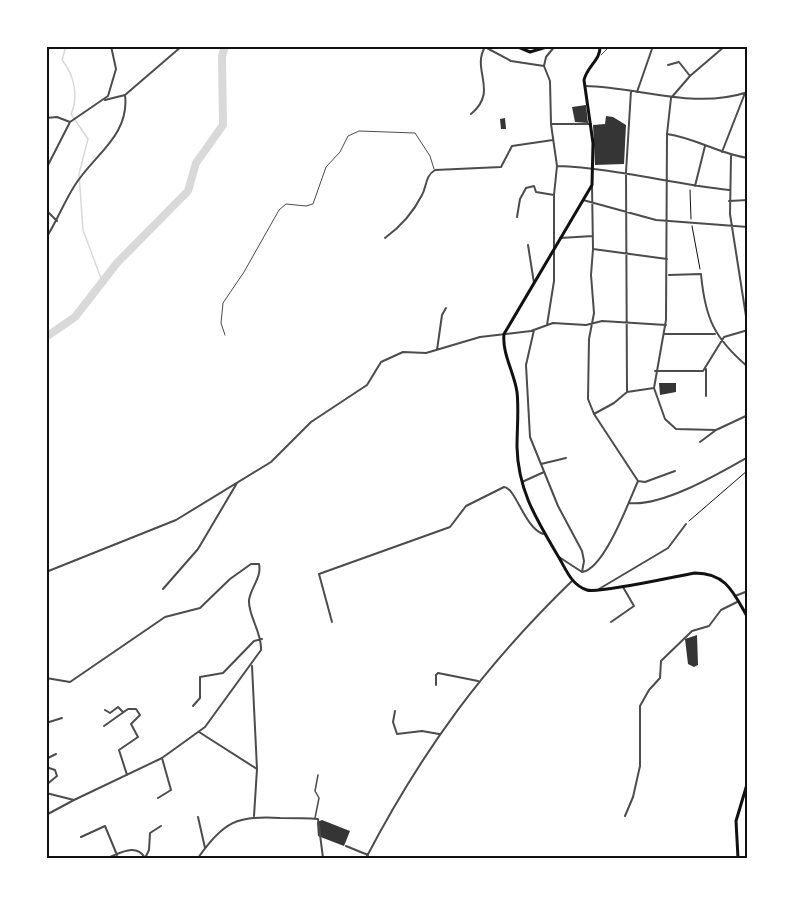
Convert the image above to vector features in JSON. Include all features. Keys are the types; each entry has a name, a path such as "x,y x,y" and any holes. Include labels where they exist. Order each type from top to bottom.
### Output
{"main road":[{"path":"516,46 530,52 553,46"},
{"path":"600,46 599,56 586,71 585,86 591,124 594,167 592,185 504,334 504,348 517,394 517,446 521,483 528,505 543,534 573,580 583,588 594,591 695,573 710,574 723,580 747,618"},
{"path":"738,858 736,821 747,781"}],"street":[{"path":"105,100 116,69 111,46"},
{"path":"46,169 71,121 77,115 105,100 125,95 182,46"},
{"path":"547,325 552,297 555,246 554,195 557,166 551,124 550,81 544,66 546,57 553,46"},
{"path":"637,92 653,46"},
{"path":"716,430 673,428 663,414 654,388 655,371 665,334 669,275 666,182 670,98 690,76 725,46"},
{"path":"471,114 480,105 485,92 482,64 486,47 511,61 544,66"},
{"path":"668,65 680,62 690,76"},
{"path":"585,86 670,98 716,100 746,93"},
{"path":"627,392 628,213 626,172 631,91"},
{"path":"721,152 746,93"},
{"path":"46,238 76,184 117,134 123,119 125,95"},
{"path":"46,118 57,117 71,121"},
{"path":"551,124 591,124"},
{"path":"667,134 687,137 731,156 747,158"},
{"path":"385,238 402,224 421,196 428,176 435,170 501,167 512,146 553,140"},
{"path":"694,186 705,146"},
{"path":"706,396 706,369 721,340 727,335 747,329 729,201 731,156"},
{"path":"557,166 594,167 666,182 729,190"},
{"path":"592,185 592,323 588,399 594,414 638,481 645,482 675,471"},
{"path":"517,217 520,199 526,188 534,186 538,193 554,195"},
{"path":"583,200 666,221 747,227"},
{"path":"729,201 747,200"},
{"path":"46,210 57,220"},
{"path":"560,238 592,236"},
{"path":"528,245 534,283"},
{"path":"593,249 667,259"},
{"path":"669,275 701,274 704,305 715,334 747,367"},
{"path":"437,350 442,315 446,308"},
{"path":"46,573 172,522 271,462 311,422 367,385 381,362 403,352 426,353 480,337 534,330 547,325 602,321 666,325"},
{"path":"534,330 526,365 530,432 534,452 582,551 584,561 582,572"},
{"path":"665,334 715,334"},
{"path":"655,371 700,372 706,369"},
{"path":"594,414 614,403 627,392 654,388"},
{"path":"700,442 716,430 747,415"},
{"path":"627,502 646,504 747,457"},
{"path":"540,464 566,458"},
{"path":"521,483 544,472"},
{"path":"163,589 198,549 238,480"},
{"path":"559,557 582,572 587,571 603,556 638,481"},
{"path":"332,622 319,574 450,527 466,506 504,487 511,490 530,524 543,534"},
{"path":"594,591 647,563 668,548 686,524"},
{"path":"46,678 70,682 165,617 200,608 230,579 254,562 257,562 260,567 249,604 262,639 261,650 229,698 199,732 162,758 46,815"},
{"path":"346,846 367,857 393,807 439,734 478,681 573,580"},
{"path":"611,622 634,606 623,586"},
{"path":"735,596 747,591"},
{"path":"625,816 633,797 640,766 640,706 649,690 660,678 661,661 692,631 709,626 721,610 738,602"},
{"path":"193,706 200,699 200,677 223,673 254,641 262,639"},
{"path":"252,666 256,770 254,816"},
{"path":"436,686 438,673 478,681"},
{"path":"105,710 110,713 118,707 123,712"},
{"path":"104,726 132,708 140,716 131,723 138,737 119,750 127,775"},
{"path":"395,711 393,722 397,734 427,731 439,734"},
{"path":"46,723 62,718"},
{"path":"199,732 256,770"},
{"path":"46,759 56,754"},
{"path":"158,798 171,790 162,758"},
{"path":"46,767 55,770 57,776 46,786"},
{"path":"318,775 315,791 319,798 317,819 323,858"},
{"path":"46,794 74,800"},
{"path":"198,858 213,836 232,822 254,816 317,819"},
{"path":"198,817 205,848"},
{"path":"81,837 105,826 117,855"},
{"path":"145,858 151,842 150,833 161,826"},
{"path":"107,858 138,849 145,858"}],"lane":[{"path":"599,56 610,46"},
{"path":"225,335 222,323 223,303 244,272 279,210 286,204 306,206 313,204 326,168 351,134 415,133 430,156 435,170"}],"path":[{"path":"690,186 691,223 701,274"},
{"path":"686,524 747,471"}],"building":[{"path":"586,105 588,123 575,122 572,107"},
{"path":"606,116 613,117 626,125 624,164 595,165 593,125 605,124"},
{"path":"505,118 506,129 501,129 500,119"},
{"path":"659,383 676,383 676,392 660,395"},
{"path":"697,635 698,665 694,667 688,664 685,639"},
{"path":"322,820 350,831 344,846 318,836 317,822"}],"waterway":[{"path":"66,46 62,60 70,72 75,93 71,114 88,139 79,174 83,230 102,281"},
{"path":"46,337 75,317 117,263 188,191 196,163 223,125 222,56 225,46"}]}
